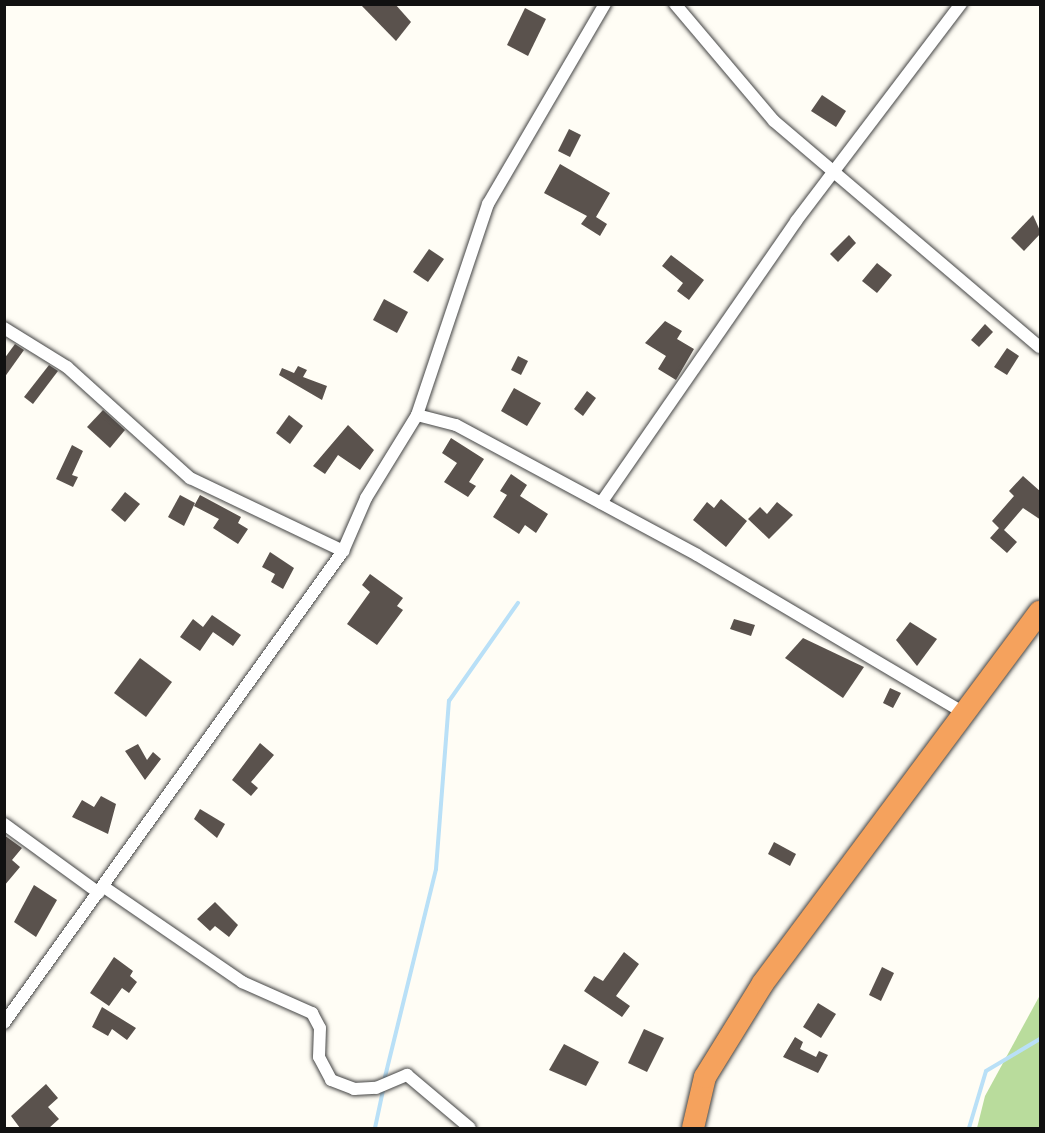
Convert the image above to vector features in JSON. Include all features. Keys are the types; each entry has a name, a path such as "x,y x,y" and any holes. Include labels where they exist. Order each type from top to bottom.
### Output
{"highway":[{"path":"693,1128 705,1077 719,1049 964,713 1041,612"}],"street":[{"path":"4,1023 343,550 366,498 417,415 488,204 605,4"},
{"path":"675,4 774,121 1041,347"},
{"path":"601,503 833,173 961,4"},
{"path":"4,328 67,367 190,478 343,550"},
{"path":"417,415 456,425 601,503 964,713"},
{"path":"4,824 242,982 312,1013 320,1028 319,1057 331,1080 354,1089 376,1088 407,1075 470,1128"}],"green space":[{"path":"1040,995 1040,1128 977,1128 985,1096"}],"building":[{"path":"360,4 395,4 411,22 396,41"},
{"path":"525,8 546,19 528,56 507,45"},
{"path":"822,95 846,111 836,127 811,111"},
{"path":"569,129 581,135 570,157 558,151"},
{"path":"560,164 610,193 596,217 607,224 600,236 581,224 587,216 544,193"},
{"path":"1033,215 1041,233 1024,251 1011,238"},
{"path":"849,235 856,243 838,262 830,254"},
{"path":"429,249 444,259 428,282 413,272"},
{"path":"671,255 704,280 689,300 677,291 683,283 662,266"},
{"path":"877,263 892,275 877,293 862,281"},
{"path":"384,299 408,312 397,333 373,320"},
{"path":"665,321 682,331 677,339 694,349 676,380 658,369 666,356 645,343"},
{"path":"985,324 993,332 979,347 971,340"},
{"path":"15,344 24,350 4,378 4,359"},
{"path":"1007,348 1019,356 1007,375 994,367"},
{"path":"518,356 528,361 521,375 511,370"},
{"path":"49,365 58,371 33,404 24,397"},
{"path":"298,366 307,370 303,377 327,386 322,400 279,375 282,368 294,373"},
{"path":"514,388 541,403 527,426 501,411"},
{"path":"587,391 596,398 583,416 574,409"},
{"path":"103,410 125,430 110,448 87,427"},
{"path":"289,415 303,426 290,444 276,433"},
{"path":"348,425 374,450 360,470 338,455 325,474 313,466"},
{"path":"451,438 484,459 469,482 476,486 468,497 444,482 457,463 442,453"},
{"path":"72,445 83,451 72,475 78,477 73,487 56,479"},
{"path":"511,474 527,485 520,496 548,514 536,533 525,525 519,534 493,517 507,495 500,491"},
{"path":"1023,476 1041,492 1041,520 1023,508 1004,530 1017,542 1007,553 990,538 999,528 992,521 1014,496 1009,491"},
{"path":"125,492 140,504 125,522 111,510"},
{"path":"180,495 195,503 184,526 168,517"},
{"path":"200,495 241,517 238,523 248,529 238,544 213,528 219,519 194,506"},
{"path":"721,499 747,521 726,547 693,520 707,502 714,508"},
{"path":"777,502 793,515 769,539 748,519 760,507 767,514"},
{"path":"270,552 294,568 283,589 271,582 275,574 262,567"},
{"path":"370,574 403,598 397,606 403,610 377,645 347,624 370,592 362,585"},
{"path":"212,615 241,635 233,646 213,632 200,651 180,637 193,619 203,627"},
{"path":"734,619 755,625 751,636 730,629"},
{"path":"910,622 937,639 917,666 896,640"},
{"path":"803,638 864,667 843,698 785,658"},
{"path":"140,658 172,682 146,717 114,693"},
{"path":"890,688 901,693 893,708 883,703"},
{"path":"260,743 274,755 251,782 258,788 251,796 232,780"},
{"path":"138,744 147,760 153,752 161,759 145,780 125,751"},
{"path":"101,796 116,804 108,834 72,817 82,800 94,807"},
{"path":"200,809 225,824 217,838 194,819"},
{"path":"4,835 22,848 12,860 20,867 4,886"},
{"path":"774,842 796,854 790,866 768,854"},
{"path":"34,885 57,900 36,937 14,922"},
{"path":"215,902 238,925 229,937 215,926 210,931 197,919"},
{"path":"624,952 639,964 616,996 630,1006 622,1017 584,991 594,976 603,981"},
{"path":"114,957 133,971 130,976 137,982 129,993 122,988 109,1006 90,993"},
{"path":"882,967 894,973 881,1001 869,995"},
{"path":"818,1003 836,1014 821,1038 803,1027"},
{"path":"102,1007 136,1028 127,1040 112,1029 108,1036 92,1027"},
{"path":"644,1029 664,1038 647,1072 628,1063"},
{"path":"795,1037 803,1042 800,1049 816,1057 819,1051 828,1055 818,1073 783,1057"},
{"path":"564,1044 599,1062 586,1086 549,1070"},
{"path":"46,1084 58,1098 48,1107 59,1119 49,1128 20,1128 11,1116"}],"waterway":[{"path":"384,1081 436,869 449,701 518,603"},
{"path":"969,1128 986,1071 1040,1039"},
{"path":"375,1128 383,1089"}]}
